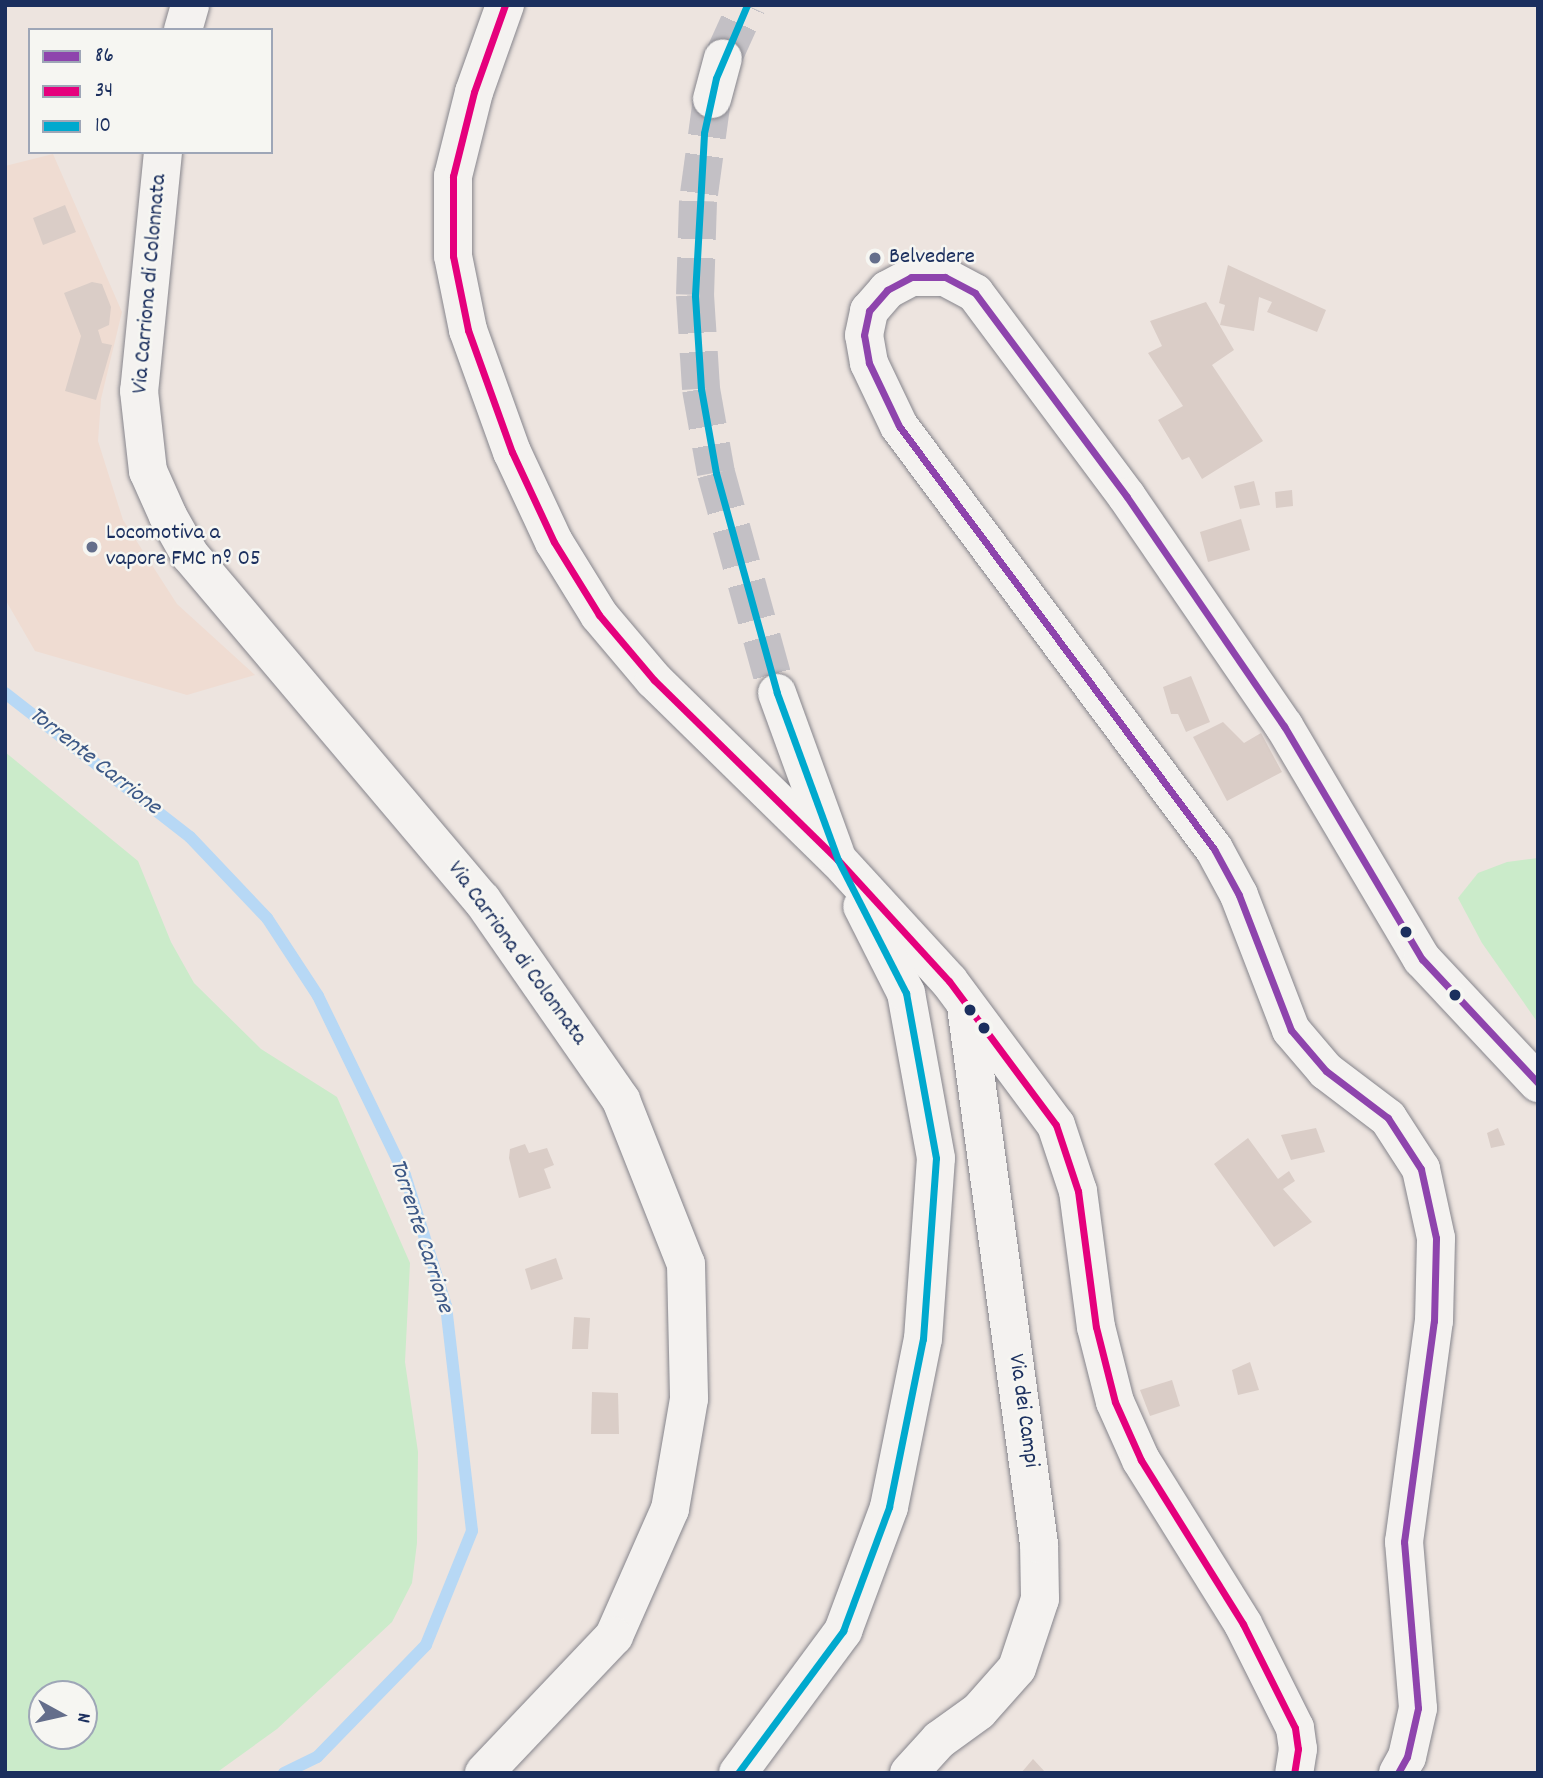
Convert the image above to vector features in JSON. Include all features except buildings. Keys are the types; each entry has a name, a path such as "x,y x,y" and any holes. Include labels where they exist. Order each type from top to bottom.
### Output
{"street":[{"path":"184,28 190,5"},
{"path":"505,5 474,92 453,176 453,256 468,330 512,452 554,542 599,615 654,680 838,860 966,1001 1056,1125 1078,1191 1096,1327 1115,1402 1141,1460 1243,1624 1290,1719 1298,1749 1294,1773"},
{"path":"712,99 723,58"},
{"name":"Via Carriona di Colonnata","path":"163,154 139,391 148,471 168,516 190,555 482,900 544,989 621,1100 687,1264 689,1399 670,1509 614,1636 484,1773"},
{"path":"1398,1773 1407,1757 1418,1708 1404,1542 1434,1307 1436,1238 1421,1169 1388,1118 1326,1071 1291,1030 1239,895 1214,849 899,426 869,363 864,335 869,312 887,290 911,277 945,277 982,302 1127,497 1284,726 1422,959 1538,1083"},
{"path":"738,1773 844,1631 889,1507 923,1339 936,1158 906,993 838,860 777,693"},
{"name":"Via dei Campi","path":"909,1773 939,1740 979,1711 1017,1668 1040,1599 1040,1544 966,1001"}],"shaded area":[{"path":"53,154 122,312 101,399 98,441 123,520 177,604 255,675 187,695 35,651 5,599 5,166"}],"green space":[{"path":"5,752 138,861 171,942 194,983 261,1049 337,1097 410,1263 405,1362 418,1452 417,1543 412,1583 392,1622 277,1729 216,1773 5,1773"},
{"path":"1538,858 1538,1023 1482,943 1458,898 1478,873 1507,862"}],"waterway":[{"name":"Torrente Carrione","path":"5,693 190,837 267,918 318,996 405,1175 446,1306 472,1531 426,1645 317,1757 284,1773"}],"tunnel":[{"path":"723,58 747,5"},
{"path":"712,99 698,201 695,295 701,389 716,473 777,693"}],"transit line":[{"name":"34","path":"505,5 474,92 453,176 453,256 468,330 512,452 554,542 599,615 654,680 838,860 949,981 1056,1125 1078,1191 1096,1327 1115,1402 1141,1460 1243,1624 1295,1728 1298,1749 1294,1773"},
{"name":"10","path":"738,1773 843,1631 889,1507 923,1339 936,1158 906,993 838,860 777,693 716,473 701,389 695,295 704,133 716,78 747,5"},
{"name":"86","path":"1398,1773 1407,1757 1418,1708 1404,1542 1434,1321 1436,1238 1421,1169 1388,1118 1326,1071 1291,1030 1239,895 1214,849 899,426 869,363 864,335 869,311 887,290 911,277 945,277 975,293 1127,497 1284,726 1422,959 1538,1083"}],"place":[{"name":"Belvedere","path":"875,258"},
{"name":"Locomotiva a vapore FMC nº 05","path":"92,547"}]}
